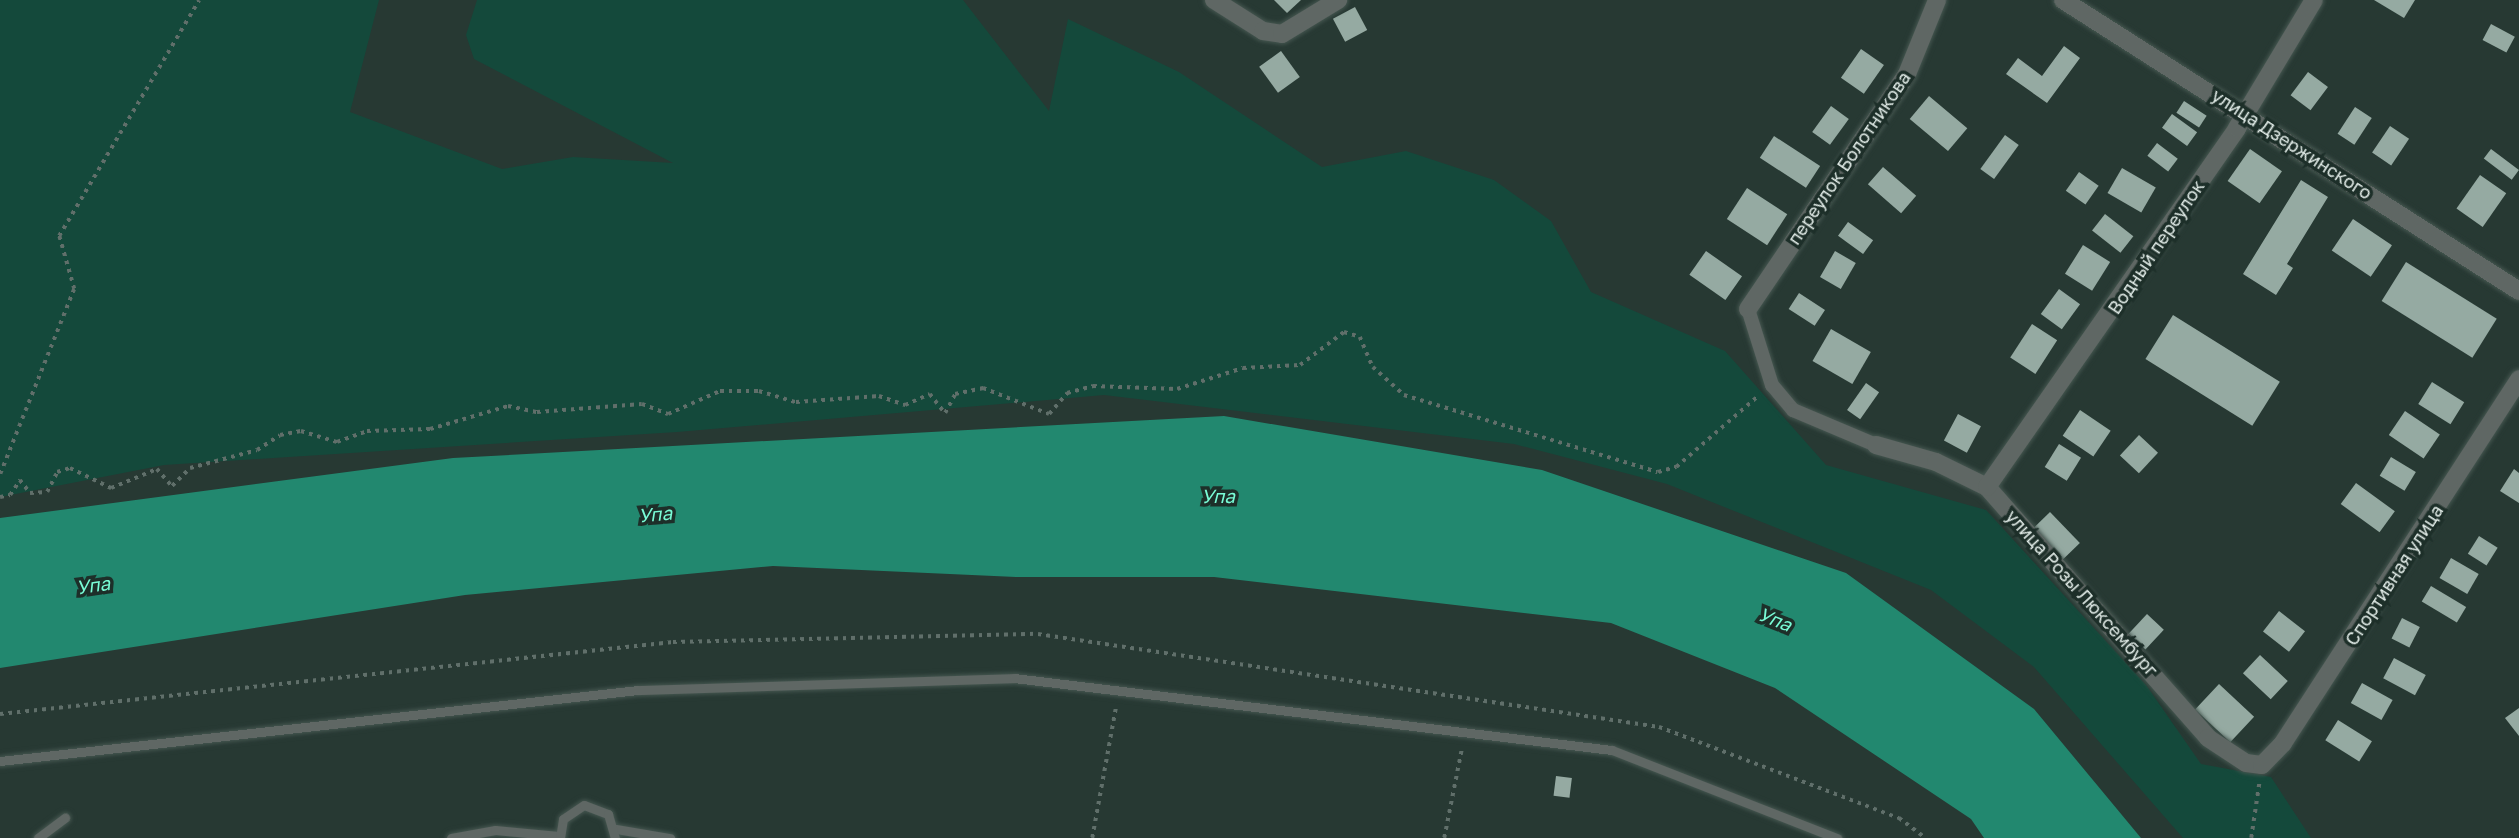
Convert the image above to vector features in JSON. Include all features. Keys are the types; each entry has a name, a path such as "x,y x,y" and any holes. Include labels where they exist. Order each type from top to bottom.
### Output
{"street":[{"path":"1214,0 1263,31 1282,34 1338,0"},
{"name":"переулок Болотникова","path":"1748,309 1907,74 1937,0"},
{"name":"улица Дзержинского","path":"2063,0 2246,114 2519,291"},
{"name":"Водный переулок","path":"1987,487 2246,114 2314,0"},
{"name":"улица Розы Люксембург","path":"1748,309 1772,385 1793,410 1876,445 1936,462 1987,487 2208,738 2246,763 2262,765"},
{"name":"Спортивная улица","path":"2262,765 2283,743 2519,379"}],"lane":[{"path":"0,761 638,690 1014,678 1612,750 1837,838"},
{"path":"451,838 495,830 560,837 563,819 584,805 608,814 616,834 670,838"},
{"path":"38,838 65,818"}],"path":[{"path":"0,474 74,289 58,236 199,0"},
{"path":"0,497 21,480 30,493 47,492 57,472 69,468 83,470 108,488 157,469 172,486 190,468 254,451 280,435 300,431 337,442 367,430 430,429 508,407 537,412 642,404 668,414 720,391 748,391 800,402 879,396 905,405 930,394 945,413 958,392 983,388 1049,414 1067,393 1093,386 1177,389 1243,368 1300,365 1317,357 1328,338 1352,331 1373,367 1404,395 1658,472 1676,467 1772,385"},
{"path":"1092,838 1119,691"},
{"path":"1444,838 1465,732"},
{"path":"2251,838 2262,765"}],"shaded area":[{"path":"0,0 379,0 350,112 502,169 573,157 673,163 474,59 466,35 477,0 963,0 1049,111 1068,19 1179,72 1322,167 1406,151 1494,180 1551,221 1591,292 1725,351 1826,465 1986,510 2146,685 2201,764 2271,777 2311,838 2183,838 2034,667 1931,590 1667,484 1514,444 1104,395 677,432 164,465 0,497"}],"water":[{"name":"Упа","path":"1224,416 1542,470 1846,573 2034,709 2141,838 1984,838 1971,819 1775,688 1611,623 1214,577 1016,577 773,566 465,595 0,668 0,518 453,458"}],"building":[{"path":"1274,0 1301,0 1287,13"},
{"path":"2374,0 2415,0 2404,18"},
{"path":"1355,7 1367,30 1345,42 1333,19"},
{"path":"2491,24 2515,37 2506,53 2483,40"},
{"path":"2064,46 2080,58 2047,103 2006,74 2018,58 2042,76"},
{"path":"1861,49 1884,65 1864,94 1841,78"},
{"path":"1281,51 1300,77 1278,93 1259,67"},
{"path":"2308,72 2328,87 2311,110 2291,95"},
{"path":"1929,96 1967,128 1948,151 1910,119"},
{"path":"2184,101 2207,116 2199,127 2176,113"},
{"path":"1831,106 1849,119 1830,145 1812,132"},
{"path":"2355,107 2372,118 2354,145 2338,134"},
{"path":"2172,114 2197,132 2187,146 2162,128"},
{"path":"2390,126 2409,139 2391,165 2372,153"},
{"path":"2005,135 2019,145 1994,179 1980,169"},
{"path":"1774,136 1820,166 1806,188 1760,158"},
{"path":"2157,143 2178,159 2168,171 2147,156"},
{"path":"2250,149 2282,171 2260,203 2228,181"},
{"path":"2491,149 2519,170 2512,180 2484,159"},
{"path":"1883,167 1916,196 1901,213 1868,184"},
{"path":"2122,168 2156,188 2141,213 2108,193"},
{"path":"2079,172 2099,186 2085,205 2066,191"},
{"path":"2480,175 2506,193 2483,227 2456,209"},
{"path":"2301,180 2328,197 2287,264 2293,268 2276,295 2243,274"},
{"path":"1747,188 1787,214 1767,245 1727,219"},
{"path":"2105,214 2133,236 2120,253 2092,231"},
{"path":"2353,219 2392,245 2371,277 2332,251"},
{"path":"1848,222 1873,240 1863,254 1838,236"},
{"path":"2083,245 2110,262 2092,291 2065,274"},
{"path":"1706,251 1742,276 1725,300 1689,275"},
{"path":"1835,251 1856,263 1841,289 1820,277"},
{"path":"2406,262 2497,319 2472,358 2382,301"},
{"path":"2059,289 2080,304 2062,329 2041,314"},
{"path":"1799,293 1825,310 1815,326 1789,309"},
{"path":"2173,315 2280,382 2252,426 2145,359"},
{"path":"2032,324 2057,340 2035,374 2010,358"},
{"path":"1831,329 1871,352 1852,384 1812,361"},
{"path":"2432,382 2464,402 2450,424 2418,404"},
{"path":"1866,383 1879,392 1860,419 1847,410"},
{"path":"2080,410 2111,431 2093,456 2063,436"},
{"path":"2405,411 2440,434 2424,459 2389,435"},
{"path":"1958,414 1981,426 1967,453 1944,440"},
{"path":"2139,435 2158,453 2139,473 2120,455"},
{"path":"2059,444 2081,458 2067,481 2045,467"},
{"path":"2391,457 2416,472 2405,491 2380,476"},
{"path":"2514,469 2519,473 2519,503 2500,491"},
{"path":"2356,483 2395,511 2380,532 2341,504"},
{"path":"2050,512 2080,543 2060,562 2030,531"},
{"path":"2479,536 2498,548 2487,565 2468,554"},
{"path":"2451,558 2479,574 2467,594 2440,578"},
{"path":"2431,586 2466,607 2457,623 2422,601"},
{"path":"2279,611 2305,631 2289,652 2263,631"},
{"path":"2147,614 2164,630 2145,649 2129,634"},
{"path":"2402,618 2420,627 2409,648 2392,638"},
{"path":"2260,655 2288,681 2271,699 2243,673"},
{"path":"2394,658 2426,675 2415,695 2383,678"},
{"path":"2362,683 2393,700 2381,720 2351,703"},
{"path":"2219,684 2254,717 2230,742 2195,710"},
{"path":"2519,708 2519,736 2505,718"},
{"path":"2338,720 2372,741 2359,762 2325,740"},
{"path":"1556,776 1572,778 1569,798 1554,796"}]}
